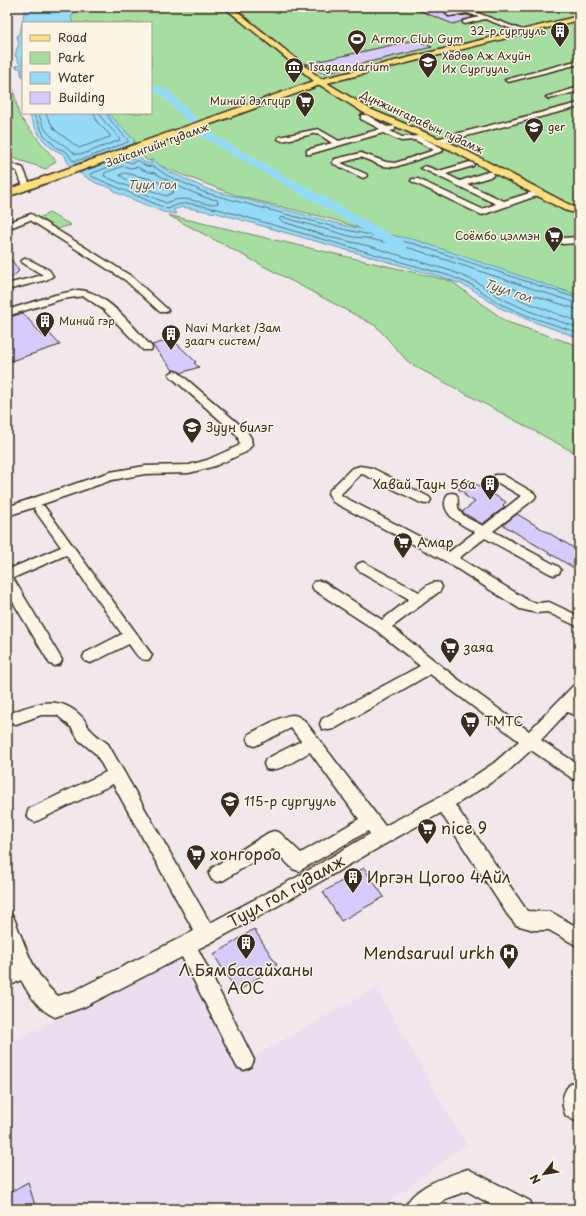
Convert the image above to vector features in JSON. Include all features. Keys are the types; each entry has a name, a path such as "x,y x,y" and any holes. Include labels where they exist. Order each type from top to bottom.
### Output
{"main road":[{"name":"Дүнжингаравын гудамж","path":"230,8 320,82 367,111 439,141 568,208 579,211"},
{"name":"Зайсангийн гудамж","path":"7,195 27,187 55,180 320,82 579,18"},
{"path":"305,88 307,81 306,71 320,75 342,76"},
{"name":"Зайсангийн гудамж","path":"7,195 40,188 55,180"}],"street":[{"path":"457,7 522,31"},
{"path":"449,14 467,11"},
{"path":"465,22 485,17"},
{"path":"508,80 579,62"},
{"path":"549,97 579,89"},
{"path":"439,141 579,105"},
{"path":"363,176 336,163 361,155 385,164 395,165 439,151 416,138 401,139 364,118"},
{"path":"310,152 403,125"},
{"path":"282,139 318,131 339,144"},
{"path":"7,164 20,170 27,187"},
{"path":"439,174 470,164"},
{"path":"425,168 503,204"},
{"path":"460,184 490,174"},
{"path":"415,181 482,212 538,192"},
{"path":"7,226 31,217 128,278 164,310"},
{"path":"562,241 579,240"},
{"path":"7,287 48,276 46,272 26,261"},
{"path":"7,314 71,294 85,293 97,298 146,348"},
{"path":"7,512 110,476 145,470 189,469 217,461 242,449 246,445 245,438 242,434 174,374"},
{"path":"425,500 368,471 360,470 355,472 334,493 337,499 450,558 525,604 536,608 549,607 579,622"},
{"path":"450,558 530,496 499,478"},
{"path":"452,497 450,506 456,515 554,570"},
{"path":"40,509 145,655"},
{"path":"7,575 69,549"},
{"path":"363,567 420,599"},
{"path":"7,580 55,660"},
{"path":"319,586 382,627 430,668 530,741 579,774"},
{"path":"382,627 435,587"},
{"path":"90,657 132,636"},
{"path":"328,724 430,668"},
{"name":"Туул гол гудамж","path":"7,922 26,968 34,984 46,1001 56,1007 77,1000 206,935 303,883 382,836 444,803 500,768 530,741 573,707 579,689"},
{"path":"16,718 43,707 56,707 78,723 85,735 102,749 206,935"},
{"path":"255,739 293,721 298,725 382,836"},
{"path":"272,764 311,744"},
{"path":"35,814 116,775"},
{"path":"444,803 512,908 522,919 551,921 579,938"},
{"path":"218,874 274,839 299,863 371,821"},
{"path":"186,945 244,1060"},
{"path":"7,977 26,968"},
{"path":"579,1089 576,1091 572,1099 573,1109 579,1112"},
{"path":"415,1209 438,1191 468,1180 522,1209"}],"shaded area":[{"path":"199,949 255,1056 376,988 466,1144 380,1209 7,1209 7,1044"}],"green space":[{"path":"79,7 579,7 579,295 331,219 238,196 145,159 134,145 134,140 109,114 152,114 152,22 72,22 71,17"},
{"path":"7,59 19,116 56,161 46,169 7,156"},
{"path":"49,213 71,225 57,229 39,218"},
{"path":"168,215 451,281 507,322 579,346 579,455 409,363 376,326"}],"water":[{"path":"25,7 79,7 71,17 73,22 22,22"},
{"path":"22,24 22,76 21,69 15,67 20,64 15,55 19,43 17,37"},
{"name":"Туул гол","path":"29,114 109,114 134,140 134,145 71,166 69,165 64,154 51,148 34,126"},
{"path":"136,153 144,162 152,164 151,159 168,171 207,189 343,225 416,240 579,296 579,338 498,307 470,288 448,279 217,213 182,207 173,210 177,214 163,212 117,193 111,188 96,183 79,173 126,156 133,160 130,155"}],"building":[{"path":"436,7 451,7 458,10 445,13 448,17 467,15 474,17 453,24 418,10"},
{"path":"415,40 432,47 323,73 306,64"},
{"path":"7,253 19,271 7,282"},
{"name":"Миний гэр","path":"23,313 43,336 50,334 60,345 11,361 7,357 7,318"},
{"name":"Navi Market /Зам заагч систем/","path":"172,339 196,362 194,363 199,367 181,373 173,370 152,345"},
{"name":"Хавай Таун 56а","path":"469,480 506,502 503,505 505,507 482,524 462,512 475,502 458,489"},
{"path":"517,514 579,551 579,564 574,568 503,525"},
{"name":"Иргэн Цогоо 4Айл","path":"364,868 384,897 341,921 323,892"},
{"name":"Л.Бямбасайханы АОС","path":"254,929 277,965 237,992 214,955"},
{"path":"28,1182 36,1209 7,1209 7,1194"}],"waterway":[{"path":"238,8 287,9 322,7"},
{"path":"388,7 402,7"},
{"name":"Туул гол","path":"152,86 164,92 208,136 401,246"}],"place":[{"name":"32-р сургууль","path":"560,48"},
{"name":"Armor Club Gym","path":"357,56"},
{"name":"Хөдөө Аж Ахуйн Их Сургууль","path":"428,79"},
{"name":"Tsagaandarium","path":"294,84"},
{"name":"Миний дэлгүүр","path":"305,118"},
{"name":"ger","path":"534,144"},
{"name":"Соёмбо цэлмэн","path":"554,253"},
{"name":"Миний гэр","path":"45,338"},
{"name":"Navi Market /Зам заагч систем/","path":"171,351"},
{"name":"Зуун билэг","path":"192,444"},
{"name":"Хавай Таун 56а","path":"490,501"},
{"name":"Амар","path":"403,559"},
{"name":"заяа","path":"450,664"},
{"name":"ТМТС","path":"470,738"},
{"name":"115-р сургууль","path":"230,818"},
{"name":"nice 9","path":"427,845"},
{"name":"хонгороо","path":"196,871"},
{"name":"Иргэн Цогоо 4Айл","path":"353,894"},
{"name":"Л.Бямбасайханы АОС","path":"246,960"},
{"name":"Mendsaruul urkh","path":"509,970"}]}
